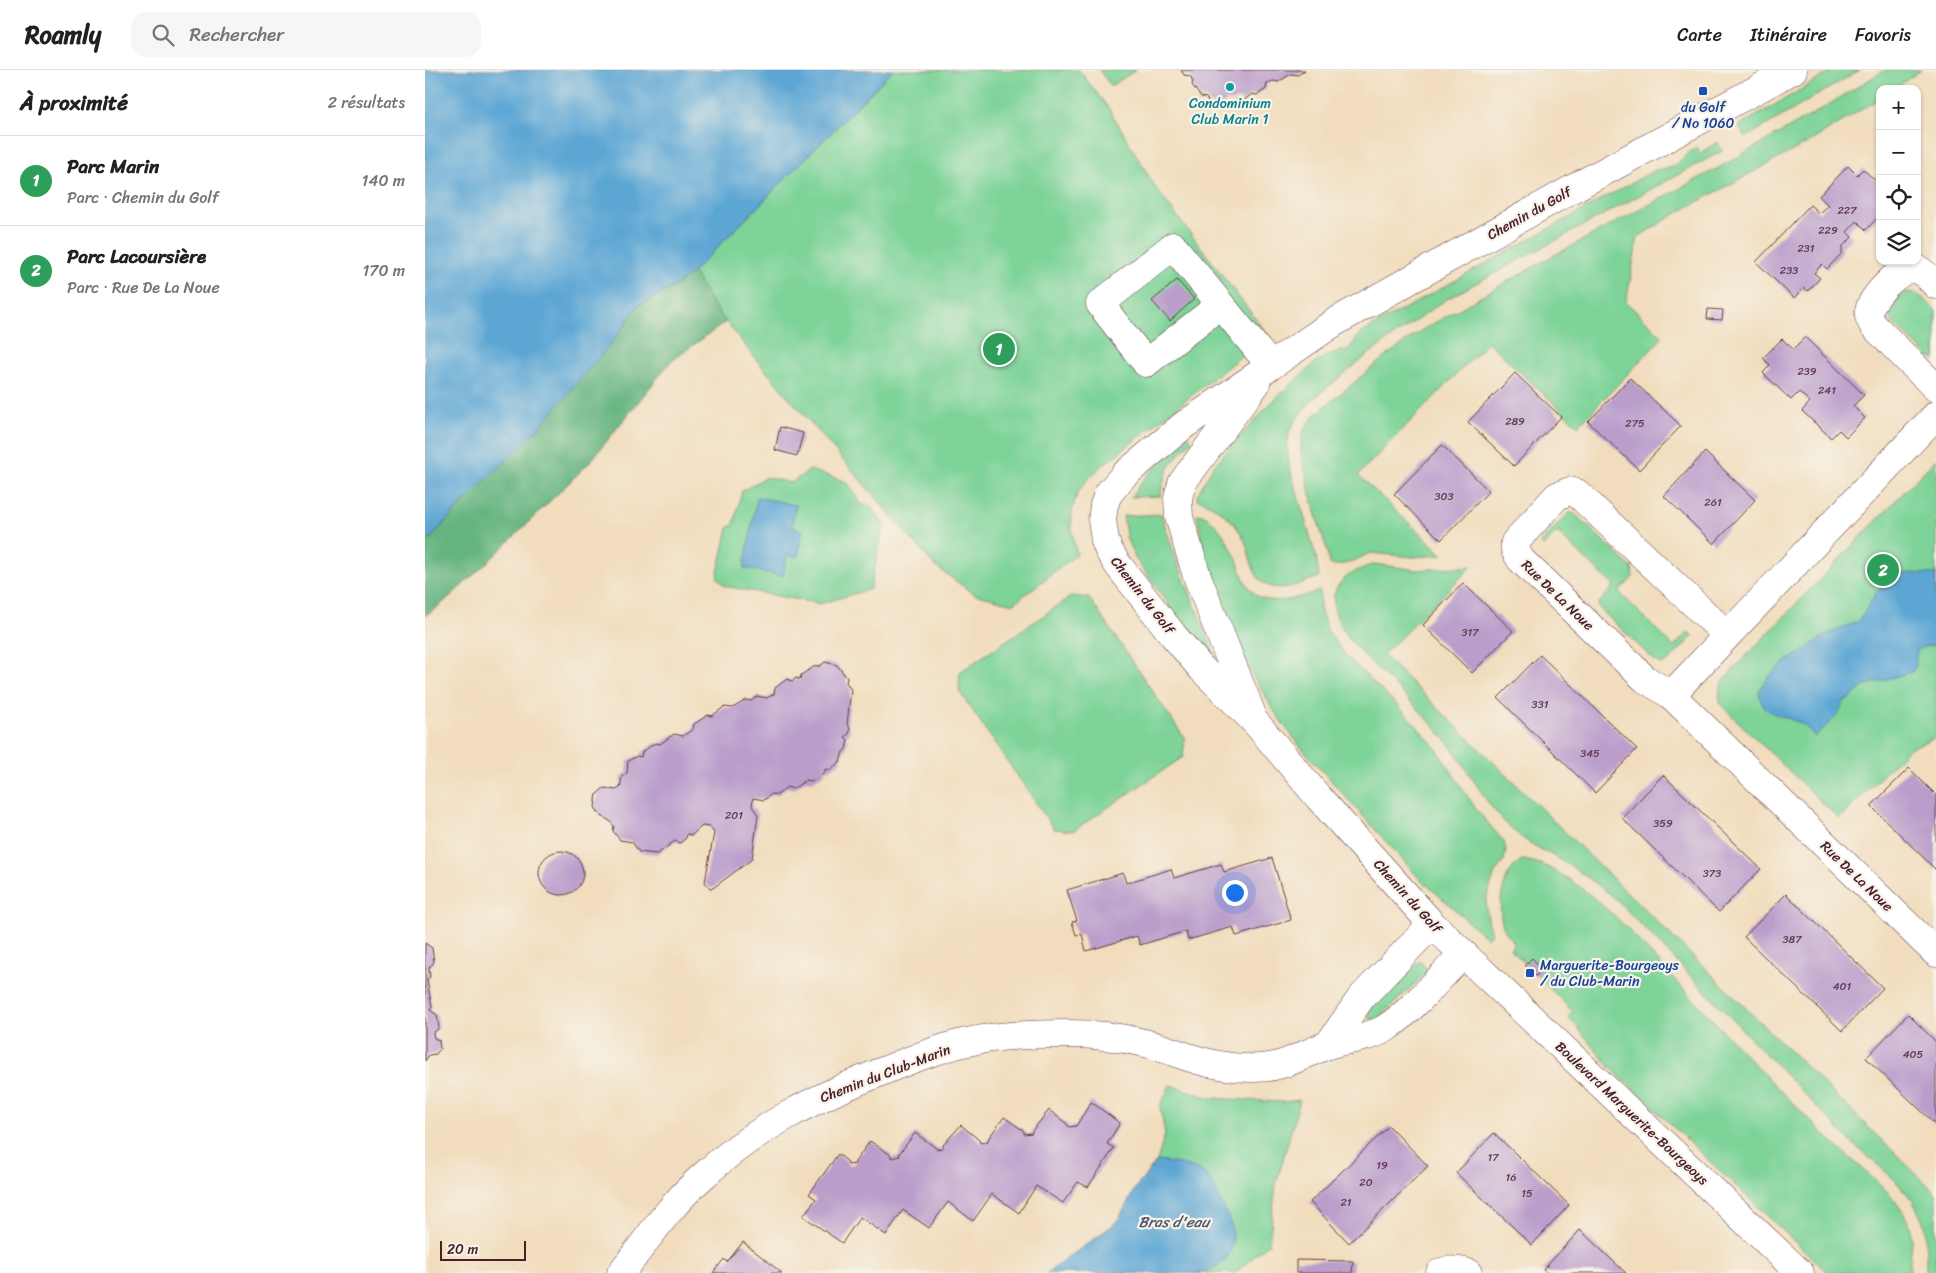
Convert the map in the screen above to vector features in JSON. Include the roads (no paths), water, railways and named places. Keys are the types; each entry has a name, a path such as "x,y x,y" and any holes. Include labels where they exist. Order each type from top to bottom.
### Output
{"street":[{"name":"Chemin du Golf","path":"1463,954 1432,924 1319,798 1256,723 1202,670 1118,564 1105,540 1103,513 1109,494 1125,475 1184,425 1335,322 1581,184 1793,70"},
{"path":"1936,285 1920,271 1914,268 1907,269 1894,278 1876,296 1869,311 1869,317 1874,326 1936,388"},
{"path":"1220,305 1270,366"},
{"name":"Chemin du Golf","path":"1256,723 1197,576 1177,506 1179,491 1187,476 1270,366"},
{"path":"1671,695 1936,415"},
{"name":"Rue De La Noue","path":"1727,635 1577,493 1570,491 1557,496 1519,536 1514,547 1521,560 1645,679 1671,695 1936,953"},
{"path":"1328,1044 1361,998 1432,924"},
{"name":"Chemin du Club-Marin","path":"621,1273 680,1199 707,1172 752,1137 790,1112 867,1077 928,1054 966,1043 1013,1035 1086,1034 1147,1043 1201,1062 1217,1065 1266,1068 1281,1065 1328,1044 1379,1032 1416,1002 1463,954"},
{"name":"Boulevard Marguerite-Bourgeoys","path":"1463,954 1801,1273"},
{"path":"1440,1273 1444,1271 1462,1271 1468,1273"}],"water":[{"path":"425,70 893,70 693,272 675,286 638,306 618,335 539,428 460,506 425,544"},
{"path":"757,497 796,505 792,527 803,530 798,557 787,555 783,576 744,568"},
{"path":"1906,573 1936,574 1936,645 1918,650 1916,667 1912,672 1864,686 1844,701 1838,714 1815,737 1802,724 1773,713 1764,706 1759,691 1769,676 1783,664 1826,635 1858,621 1884,582 1892,577"},
{"name":"Bras d'eau","path":"1157,1161 1197,1169 1210,1180 1228,1217 1233,1234 1231,1250 1227,1257 1218,1265 1202,1273 1047,1273 1113,1225 1120,1217 1135,1189"}],"place":[{"name":"Condominium Club Marin 1","path":"1230,87"},
{"name":"du Golf / No 1060","path":"1703,91"},
{"name":"Parc Marin","path":"999,349"},
{"name":"Parc Lacoursière","path":"1883,570"},
{"name":"Marguerite-Bourgeoys / du Club-Marin","path":"1530,973"}]}
